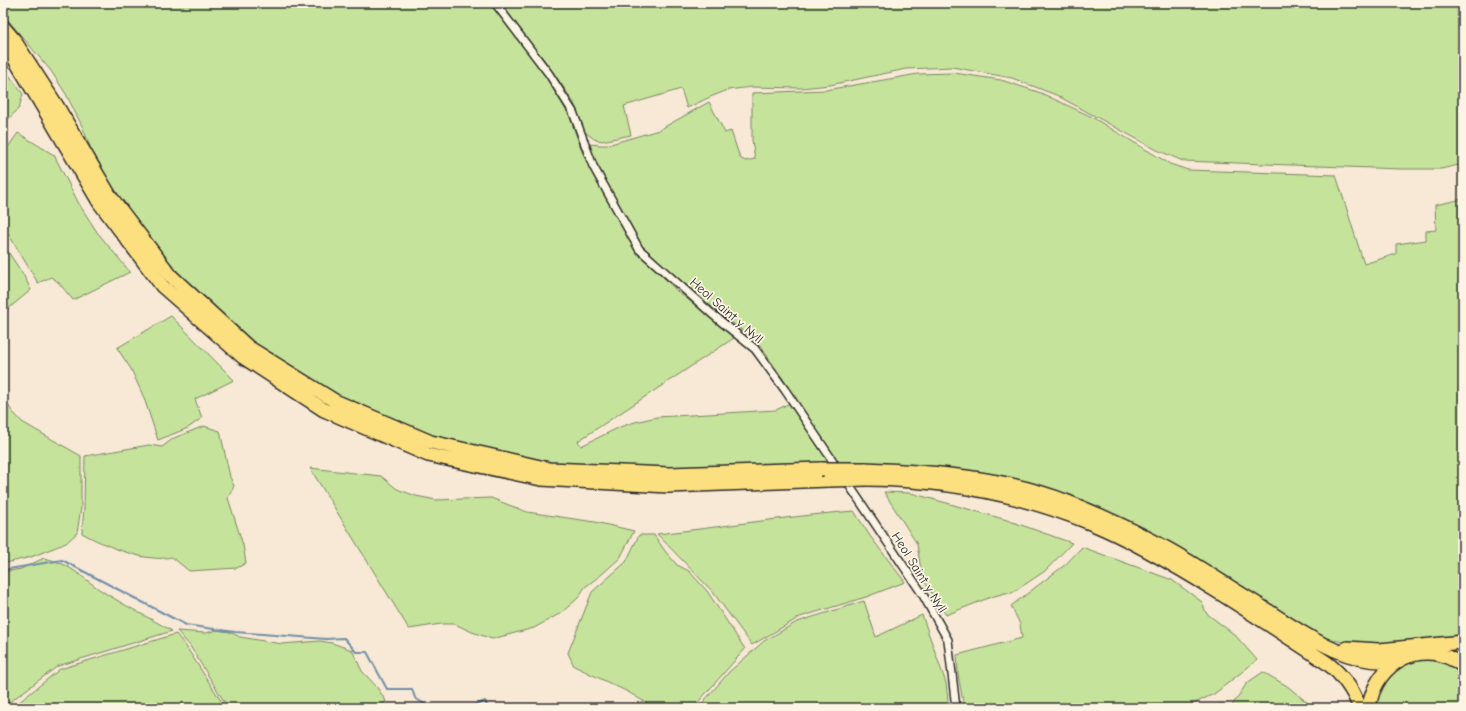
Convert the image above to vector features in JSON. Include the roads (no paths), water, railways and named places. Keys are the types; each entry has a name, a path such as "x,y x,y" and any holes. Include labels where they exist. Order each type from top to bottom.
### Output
{"highway":[{"path":"3,27 14,40 58,106 110,196 171,276 248,347 335,401 431,442 549,469 669,474 821,469 988,491 1040,504 1093,524 1144,548 1190,575 1327,663 1340,674 1349,685 1360,708"},
{"path":"3,44 11,53 99,202 162,286 243,357 324,410 428,455 541,479 668,486 829,480 867,474 956,475 1024,488 1066,502 1138,533 1210,574 1302,633 1336,651 1369,661 1382,662 1400,660 1463,642"},
{"path":"1190,575 1214,594 1330,675 1341,688 1352,708"},
{"path":"1324,644 1354,649 1373,650 1463,642"},
{"path":"1418,654 1440,654 1451,658 1463,666"},
{"path":"1369,708 1372,691 1381,676 1400,660"}],"street":[{"name":"Heol Saint y Nyll","path":"495,3 549,74 573,112 593,166 639,249 712,314 755,349 785,390 923,595 948,640 956,708"}],"waterway":[{"path":"3,570 62,560 186,625 235,632 326,639 344,638 356,652 367,652 387,689 412,689 415,698 431,708"},
{"path":"470,708 485,701 488,708"}]}
